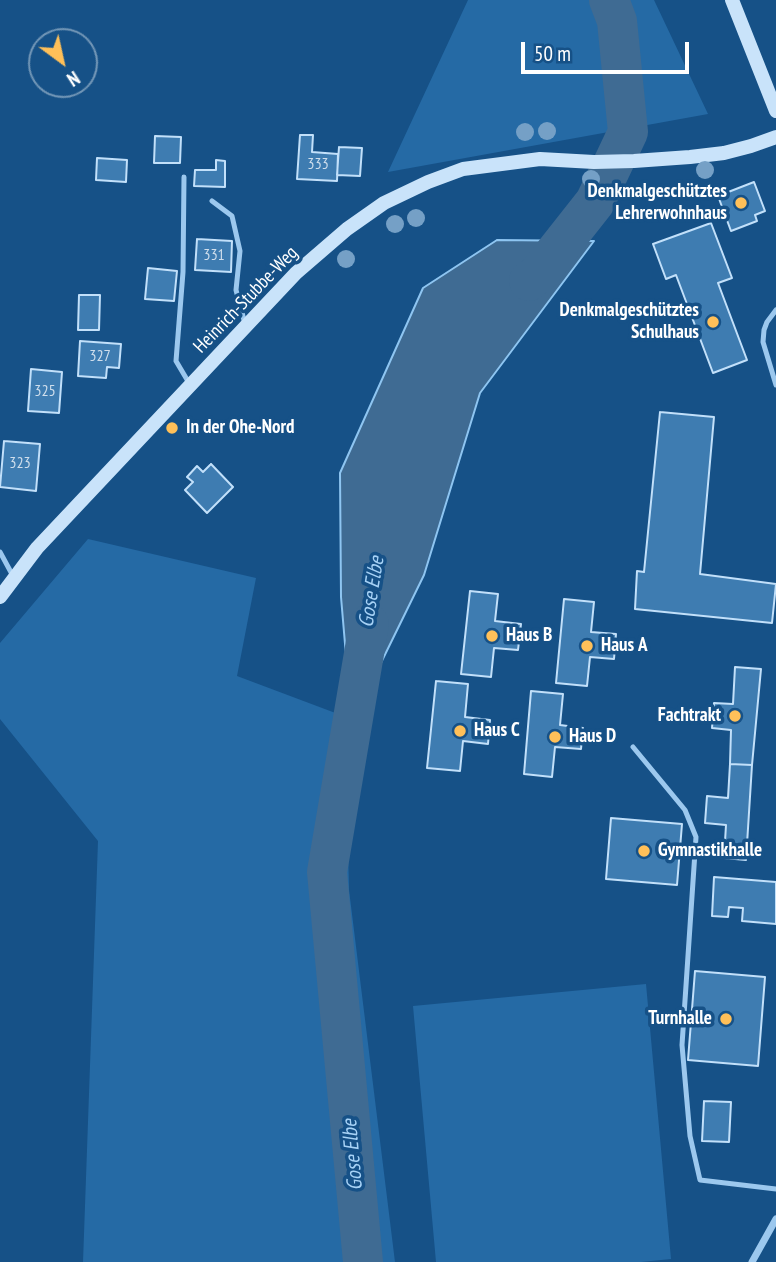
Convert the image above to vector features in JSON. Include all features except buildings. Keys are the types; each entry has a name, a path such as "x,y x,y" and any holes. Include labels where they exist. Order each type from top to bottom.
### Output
{"main road":[{"path":"732,0 776,111"},
{"name":"Heinrich-Stubbe-Weg","path":"0,597 37,548 296,273 347,229 384,203 463,169 540,159 634,161 724,153 776,137"}],"street":[{"path":"752,1262 776,1219"}],"lane":[{"path":"184,177 183,272 176,361 190,386"},
{"path":"212,201 232,216 240,251 236,290 245,327"},
{"path":"776,310 767,322 763,342 776,385"},
{"path":"0,552 14,579"},
{"path":"633,747 685,810 696,837 682,1045 690,1136 700,1180 776,1189"}],"shaded area":[{"path":"468,0 654,0 708,114 388,172"},
{"path":"88,539 256,578 237,676 362,723 348,848 349,890 395,1262 83,1262 98,841 0,719 0,643"},
{"path":"646,984 671,1259 641,1262 436,1262 413,1006"}],"water":[{"path":"497,240 594,241 480,393 424,575 375,675 348,679 341,597 340,473 423,288"}],"waterway":[{"name":"Gose Elbe","path":"529,281 539,273 595,202 628,132 617,21 609,0"},
{"name":"Gose Elbe","path":"363,1262 327,872 369,624"}],"place":[{"name":"Denkmalgeschütztes Lehrerwohnhaus","path":"741,203"},
{"name":"Denkmalgeschütztes Schulhaus","path":"713,322"},
{"name":"In der Ohe-Nord","path":"172,428"},
{"name":"Haus B","path":"492,636"},
{"name":"Haus A","path":"587,646"},
{"name":"Fachtrakt","path":"735,716"},
{"name":"Haus C","path":"460,731"},
{"name":"Haus D","path":"555,737"},
{"name":"Gymnastikhalle","path":"644,851"},
{"name":"Turnhalle","path":"726,1019"}]}
